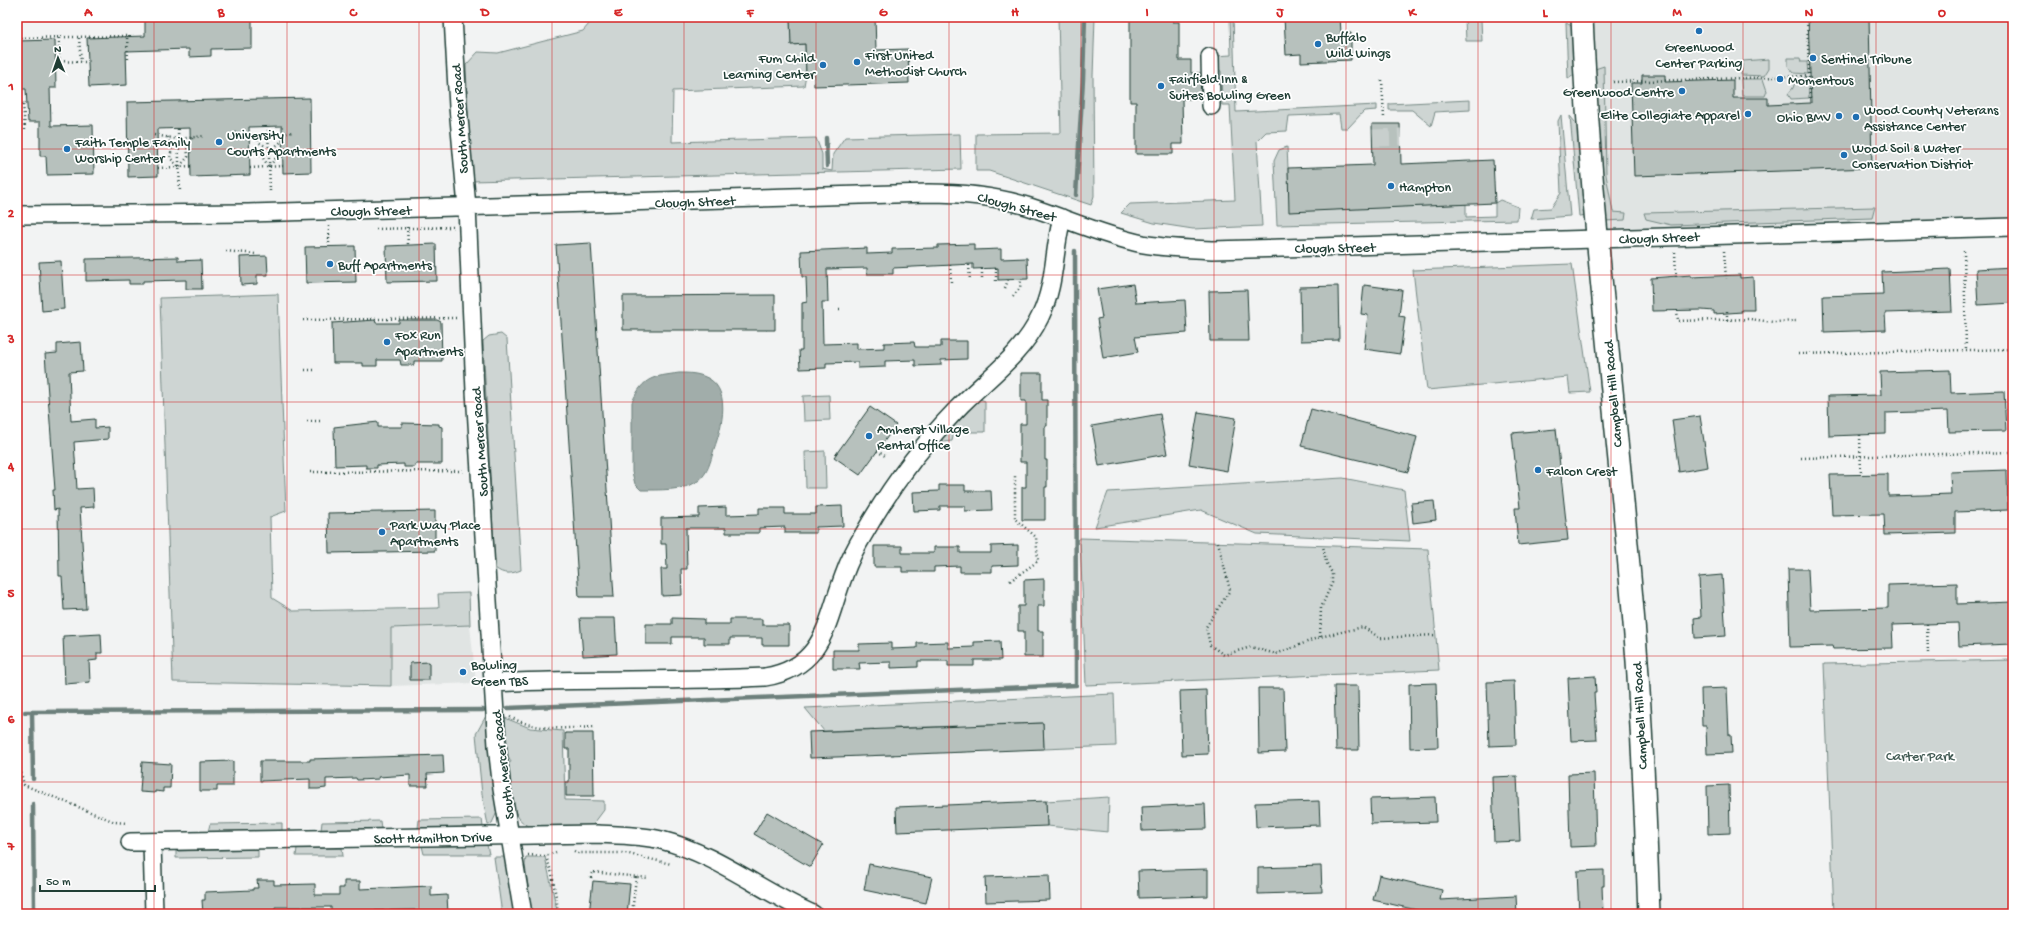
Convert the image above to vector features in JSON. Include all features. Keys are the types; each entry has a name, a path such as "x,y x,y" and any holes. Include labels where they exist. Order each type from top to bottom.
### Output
{"main road":[{"name":"Campbell Hill Road","path":"1582,17 1586,101 1597,239 1637,661 1648,914"}],"street":[{"name":"South Mercer Road","path":"453,17 466,207 475,391 495,718 502,789 524,914"},
{"path":"1210,57 1211,106"},
{"name":"Clough Street","path":"17,215 248,213 968,193 1029,206 1120,238 1143,244 1178,249 1212,250 2013,227"},
{"path":"493,683 550,680 640,680 765,677 780,675 795,668 806,660 822,639 844,575 864,533 884,500 938,429 1007,362 1025,342 1040,318 1052,287 1058,234 1062,218"},
{"name":"Scott Hamilton Drive","path":"130,842 597,834 661,840 691,851 739,873 787,902 813,914"},
{"path":"152,842 154,914"}],"path":[{"path":"1807,17 1810,98"},
{"path":"17,38 127,36 128,60 126,60"},
{"path":"59,38 58,61 88,62"},
{"path":"79,38 81,62"},
{"path":"1613,82 1809,76"},
{"path":"1382,80 1384,118"},
{"path":"17,97 23,104 25,130"},
{"path":"23,104 27,103"},
{"path":"268,126 270,191"},
{"path":"178,128 180,193"},
{"path":"235,133 268,137 293,132"},
{"path":"154,135 178,139 204,136"},
{"path":"269,167 279,154 276,146 283,140 282,135"},
{"path":"257,136 258,142 264,146 261,155 269,167"},
{"path":"168,137 172,148 170,158 179,166"},
{"path":"179,166 188,157 187,145 193,137"},
{"path":"158,168 191,166"},
{"path":"250,168 283,166"},
{"path":"329,221 329,246"},
{"path":"408,223 408,245"},
{"path":"376,229 456,227"},
{"path":"1675,247 1676,277"},
{"path":"1724,247 1726,279"},
{"path":"1964,251 1966,350"},
{"path":"226,252 256,254"},
{"path":"950,265 951,282"},
{"path":"969,265 970,281"},
{"path":"996,268 996,281"},
{"path":"982,269 982,281"},
{"path":"1004,288 1008,280"},
{"path":"1014,296 1020,288 1021,280"},
{"path":"2011,303 2013,337"},
{"path":"1677,310 1678,321 1797,321"},
{"path":"1727,311 1727,320"},
{"path":"303,320 457,318"},
{"path":"1798,354 2013,349"},
{"path":"305,370 317,370"},
{"path":"307,421 321,420"},
{"path":"1860,435 1861,475"},
{"path":"877,451 885,456"},
{"path":"1801,458 2013,452"},
{"path":"310,472 468,471"},
{"path":"1010,581 1038,561 1036,537 1015,519 1015,476"},
{"path":"1218,542 1230,590 1206,627 1210,645 1224,654 1251,647 1276,654 1320,637 1363,628 1380,638 1436,635"},
{"path":"1320,637 1321,608 1332,583 1323,546"},
{"path":"1927,624 1928,654"},
{"path":"495,718 509,716 526,725 552,728 595,727"},
{"path":"17,757 24,785 115,822 127,823"},
{"path":"525,855 546,856 560,850"},
{"path":"571,850 578,853 625,853 671,864"},
{"path":"546,856 552,874 560,914"},
{"path":"591,878 592,872 648,878"},
{"path":"632,914 636,877"},
{"path":"572,914 590,914"}],"shaded area":[{"name":"Greenwood Centre","path":"1582,17 2013,17 2013,227 1597,239"},
{"path":"679,373 697,374 712,381 722,398 723,408 720,430 710,462 704,475 698,481 686,487 641,490 635,484 632,472 632,402 636,393 645,382 656,377"},
{"path":"470,625 476,683 391,686 391,628"}],"green space":[{"path":"595,17 790,17 791,45 805,44 806,74 804,86 673,91 672,142 816,138 822,154 822,169 832,171 833,154 845,137 960,134 961,169 471,181 466,65 478,52 498,53 583,31"},
{"path":"1058,17 1095,17 1093,76 1094,196 1091,205 989,171 976,171 976,134 1061,133"},
{"path":"1230,17 1233,17 1236,112 1377,105 1377,110 1364,111 1348,128 1341,128 1339,114 1289,116 1287,131 1266,132 1257,141 1262,226 1193,229 1154,223 1121,213 1130,204 1235,200 1230,105 1222,105 1221,71 1217,70 1215,56 1231,55"},
{"path":"1465,19 1481,20 1482,41 1466,41"},
{"path":"1566,23 1572,26 1574,75 1568,79"},
{"path":"1788,58 1800,58 1801,62 1807,62 1808,74 1794,73 1788,66"},
{"path":"1769,59 1769,68 1764,76 1741,75 1743,61"},
{"path":"1604,66 1606,175 1613,212 1626,213 1625,220 1605,221 1601,191 1595,69"},
{"path":"1808,78 1809,98 1791,99 1788,94 1793,88 1796,79"},
{"path":"1741,79 1763,79 1767,91 1765,96 1742,96"},
{"path":"1470,100 1470,110 1435,112 1431,126 1412,110 1389,110 1389,104"},
{"path":"1561,115 1570,216 1531,219 1534,209 1551,208 1561,193 1558,121"},
{"path":"1570,116 1581,129 1588,215 1579,216"},
{"path":"1287,147 1290,211 1466,204 1466,217 1495,216 1495,203 1500,200 1518,207 1517,220 1277,225 1274,161 1279,150"},
{"path":"1875,207 1872,218 1671,225 1646,219 1644,213"},
{"path":"1572,264 1590,392 1570,393 1568,377 1427,390 1413,270"},
{"path":"278,294 286,511 270,517 272,598 293,611 439,608 438,594 469,593 470,625 391,628 391,686 173,682 160,298"},
{"path":"501,334 507,339 521,570 508,573 501,572 495,568 483,341 489,336"},
{"path":"829,395 830,420 804,421 803,396"},
{"path":"980,399 985,401 985,432 954,432 952,441 943,442 942,439"},
{"path":"825,451 826,488 806,488 805,452"},
{"path":"1343,478 1404,490 1410,541 1257,534 1201,510 1095,527 1108,492"},
{"path":"1080,538 1428,549 1439,670 1086,685"},
{"name":"Carter Park","path":"2013,660 2013,914 1834,914 1824,664"},
{"path":"1114,694 1116,746 1044,749 1043,723 977,725 978,751 959,752 957,726 893,728 894,755 875,755 874,729 824,731 805,708"},
{"path":"487,714 497,812 492,823 488,825 482,794 476,734"},
{"path":"505,718 530,728 563,731 565,800 604,801 604,810 592,826 530,827 523,823 514,808 510,790 508,764 511,762 508,757"},
{"path":"1109,797 1108,832 1047,826 1046,801"},
{"path":"482,819 483,827 418,828 419,820"},
{"path":"380,821 381,829 321,830 322,822"},
{"path":"282,823 282,831 208,832 210,824"},
{"path":"487,845 489,854 424,854 422,846"},
{"path":"297,848 342,848 343,856 296,856"},
{"path":"258,849 258,857 176,858 176,851"},
{"path":"494,857 506,857 514,914 502,914"},
{"path":"526,857 545,857 558,914 532,914 525,865"}],"building":[{"path":"145,17 252,17 252,48 211,49 211,56 189,57 189,49 126,51 127,85 89,87 87,38 145,36"},
{"name":"First United Methodist Church","path":"790,17 875,17 876,50 908,49 909,83 814,86 814,74 806,74 805,44 791,45"},
{"name":"Fairfield Inn & Suites Bowling Green","path":"1130,17 1173,17 1173,22 1179,22 1179,60 1191,60 1191,73 1200,73 1201,99 1182,99 1183,144 1173,144 1173,154 1136,154 1136,102 1130,102"},
{"name":"Buffalo Wild Wings","path":"1284,17 1340,17 1341,33 1351,33 1351,60 1301,62 1301,54 1286,55"},
{"name":"Greenwood Centre","path":"1808,17 1869,17 1872,168 1634,176 1631,83 1642,83 1642,75 1665,75 1665,82 1733,80 1733,98 1768,98 1768,105 1811,103"},
{"path":"55,40 56,88 50,88 51,126 93,125 94,174 47,175 46,156 40,156 40,122 28,122 26,89 18,89 17,41"},
{"name":"University Courts Apartments","path":"310,98 311,172 283,173 282,126 249,127 250,175 191,177 190,128 157,129 158,176 128,177 127,102"},
{"name":"Hampton","path":"1372,124 1400,124 1401,164 1493,160 1495,203 1289,212 1288,168 1373,165"},
{"path":"591,243 614,597 579,597 556,245"},
{"name":"Buff Apartments","path":"436,244 437,281 387,282 386,246"},
{"path":"974,244 974,250 1001,249 1001,259 1027,258 1028,279 998,280 998,268 973,269 973,264 893,268 893,274 867,274 867,268 827,269 828,302 822,302 823,344 857,343 857,349 884,348 884,343 914,342 915,347 941,347 941,341 967,341 967,359 941,360 941,365 915,366 915,360 885,361 885,367 858,368 858,362 826,363 826,368 800,369 799,350 802,350 802,303 807,302 806,277 802,277 801,251 867,248 867,254 892,253 892,249 938,248 938,245"},
{"name":"Buff Apartments","path":"355,246 356,282 306,283 305,247"},
{"path":"267,256 268,275 257,275 257,284 241,285 240,257"},
{"path":"178,257 178,261 201,260 202,289 186,289 186,280 143,281 143,284 129,284 129,280 86,281 86,259"},
{"path":"61,261 64,309 42,311 39,262"},
{"path":"2013,267 2013,303 1978,305 1976,269"},
{"path":"1950,269 1952,311 1885,313 1886,330 1824,332 1823,296 1883,294 1882,272"},
{"path":"1691,275 1691,277 1740,275 1740,278 1753,277 1754,310 1741,310 1742,312 1714,314 1714,311 1702,310 1652,311 1651,278"},
{"path":"1133,284 1136,303 1185,300 1187,333 1135,337 1138,352 1103,358 1097,319 1102,318 1097,289"},
{"path":"1364,285 1402,290 1399,316 1405,317 1400,354 1364,349 1368,315 1361,314"},
{"path":"1338,286 1339,340 1301,341 1300,287"},
{"path":"1247,290 1249,341 1210,341 1209,291"},
{"path":"775,295 775,330 623,330 623,296"},
{"name":"Fox Run Apartments","path":"375,320 376,323 399,323 399,320 437,320 441,322 442,361 414,361 414,365 401,365 400,360 377,360 377,366 363,366 363,363 333,363 332,323"},
{"path":"81,342 83,371 69,372 71,421 95,419 95,428 108,427 108,439 74,442 77,489 93,488 94,507 80,508 86,609 64,610 62,576 59,576 58,509 54,510 53,490 55,490 45,354 57,353 57,344"},
{"path":"1950,370 1951,393 2004,391 2006,431 1949,432 1948,411 1886,413 1886,434 1829,436 1828,396 1881,395 1880,372"},
{"path":"1021,373 1042,373 1042,400 1047,400 1047,426 1045,426 1047,487 1045,487 1045,520 1022,520 1022,487 1026,487 1026,462 1020,462 1020,424 1026,424 1026,401 1021,401"},
{"name":"Amherst Village Rental Office","path":"870,407 896,425 860,475 834,457"},
{"path":"1311,409 1417,437 1408,472 1301,446"},
{"path":"1198,412 1236,418 1227,471 1189,464"},
{"path":"1160,414 1167,454 1099,466 1092,426"},
{"path":"1700,416 1708,467 1679,472 1672,420"},
{"path":"378,422 378,427 402,427 402,423 439,424 439,426 442,427 442,464 415,464 415,467 404,467 404,464 377,465 377,468 366,468 366,465 335,466 334,427"},
{"name":"Falcon Crest","path":"1556,429 1568,540 1518,545 1515,508 1520,508 1512,433"},
{"path":"2007,470 2008,510 1955,512 1955,533 1885,535 1884,514 1832,515 1830,475 1888,474 1888,496 1951,494 1950,472"},
{"path":"939,485 965,485 965,491 991,491 992,510 965,511 965,506 940,506 940,510 914,511 913,492 939,491"},
{"path":"1434,501 1436,520 1413,523 1411,503"},
{"path":"842,506 843,526 816,527 816,533 785,533 785,527 759,528 759,533 726,533 726,528 686,528 687,569 681,569 682,595 662,596 661,569 667,569 666,544 661,544 661,518 699,517 699,508 726,507 726,515 759,514 759,508 785,508 785,514 816,514 816,507"},
{"name":"Park Way Place Apartments","path":"435,511 435,551 329,553 328,513"},
{"path":"1018,545 1018,565 992,566 992,572 960,572 960,566 934,567 934,572 902,572 902,567 874,567 874,546 902,546 902,553 934,553 934,547 960,547 960,553 991,553 991,546"},
{"path":"1788,569 1808,569 1810,610 1888,608 1888,585 1957,583 1957,604 2013,602 2013,644 1959,646 1958,623 1892,625 1893,648 1833,649 1832,646 1790,647"},
{"path":"1722,575 1726,636 1695,638 1694,618 1701,617 1699,577"},
{"path":"1044,579 1044,606 1038,606 1038,631 1043,631 1043,657 1024,657 1024,631 1018,631 1018,606 1024,606 1024,580"},
{"path":"580,618 615,618 617,654 583,656"},
{"path":"672,618 704,619 704,624 730,624 730,619 762,619 762,625 789,625 789,645 762,645 762,638 730,638 730,644 704,644 704,637 672,637 672,644 646,644 646,624 672,624"},
{"path":"101,634 102,653 97,653 97,660 89,661 90,682 65,684 63,636"},
{"path":"1000,641 1001,660 974,660 974,666 948,666 948,661 918,661 918,667 891,668 891,662 859,663 860,669 833,669 833,650 859,650 859,644 891,643 891,649 917,648 917,643 948,642 948,648 974,647 974,642"},
{"path":"429,662 429,680 410,680 410,663"},
{"path":"1595,676 1596,693 1594,693 1597,740 1571,741 1568,678"},
{"path":"1514,681 1516,745 1489,746 1487,682"},
{"path":"1436,683 1438,747 1410,748 1409,684"},
{"path":"1334,686 1358,686 1359,750 1336,750"},
{"path":"1258,688 1283,688 1285,752 1259,753"},
{"path":"1727,688 1729,735 1731,735 1732,753 1707,754 1706,726 1702,726 1701,689"},
{"path":"1206,690 1208,754 1182,755 1180,691"},
{"path":"1043,723 1044,749 810,758 809,732"},
{"path":"565,733 593,733 594,796 566,796 566,782 569,782 569,749 565,749"},
{"path":"443,755 444,773 427,774 428,786 410,786 410,775 378,777 379,779 326,779 326,788 318,789 310,789 310,779 260,781 260,761 310,761 310,759"},
{"path":"233,761 233,786 217,786 217,791 200,791 200,762"},
{"path":"142,762 171,764 170,788 163,788 163,792 140,792"},
{"path":"1594,773 1596,846 1570,847 1568,774"},
{"path":"1517,776 1520,841 1494,842 1492,777"},
{"path":"1729,785 1730,833 1708,834 1707,786"},
{"path":"1435,797 1436,822 1371,824 1370,799"},
{"path":"1046,801 1047,826 897,832 896,807"},
{"path":"1319,801 1320,825 1256,827 1255,803"},
{"path":"1205,804 1206,829 1142,831 1141,807"},
{"path":"767,812 823,845 810,867 754,834"},
{"path":"869,864 932,877 926,903 864,890"},
{"path":"1321,866 1322,892 1258,894 1258,868"},
{"path":"1208,869 1208,896 1139,898 1138,871"},
{"path":"1604,870 1604,886 1602,886 1603,914 1579,914 1577,871"},
{"path":"1049,875 1050,900 986,902 985,877"},
{"path":"1379,875 1442,890 1440,900 1516,896 1517,914 1434,914 1373,900"},
{"path":"257,880 274,880 274,885 315,884 315,895 339,895 339,888 344,888 344,881 360,881 360,889 431,886 431,896 447,895 448,914 415,914 415,910 360,911 360,914 331,914 331,907 275,907 275,914 203,914 202,900 205,900 205,892 253,890 253,888 258,888"},
{"path":"593,881 630,884 627,914 589,914"}],"waterway":[{"path":"1076,195 1085,17"},
{"path":"826,138 827,166"},
{"path":"508,708 1076,685 1075,251"},
{"path":"25,712 483,710"},
{"path":"32,712 33,779"},
{"path":"33,804 34,914"}],"tunnel":[{"path":"1373,138 1401,137"}],"place":[{"name":"Greenwood Center Parking","path":"1699,31"},
{"name":"Buffalo Wild Wings","path":"1318,44"},
{"name":"Sentinel Tribune","path":"1813,58"},
{"name":"First United Methodist Church","path":"857,62"},
{"name":"Fum Child Learning Center","path":"823,65"},
{"name":"Momentous","path":"1780,79"},
{"name":"Fairfield Inn & Suites Bowling Green","path":"1161,86"},
{"name":"Greenwood Centre","path":"1682,91"},
{"name":"Elite Collegiate Apparel","path":"1748,114"},
{"name":"Ohio BMV","path":"1839,116"},
{"name":"Wood County Veterans Assistance Center","path":"1856,117"},
{"name":"University Courts Apartments","path":"219,142"},
{"name":"Faith Temple Family Worship Center","path":"67,149"},
{"name":"Wood Soil & Water Conservation District","path":"1844,155"},
{"name":"Hampton","path":"1391,186"},
{"name":"Buff Apartments","path":"330,264"},
{"name":"Fox Run Apartments","path":"387,342"},
{"name":"Amherst Village Rental Office","path":"869,436"},
{"name":"Falcon Crest","path":"1538,470"},
{"name":"Park Way Place Apartments","path":"382,532"},
{"name":"Bowling Green TBS","path":"463,672"}]}
